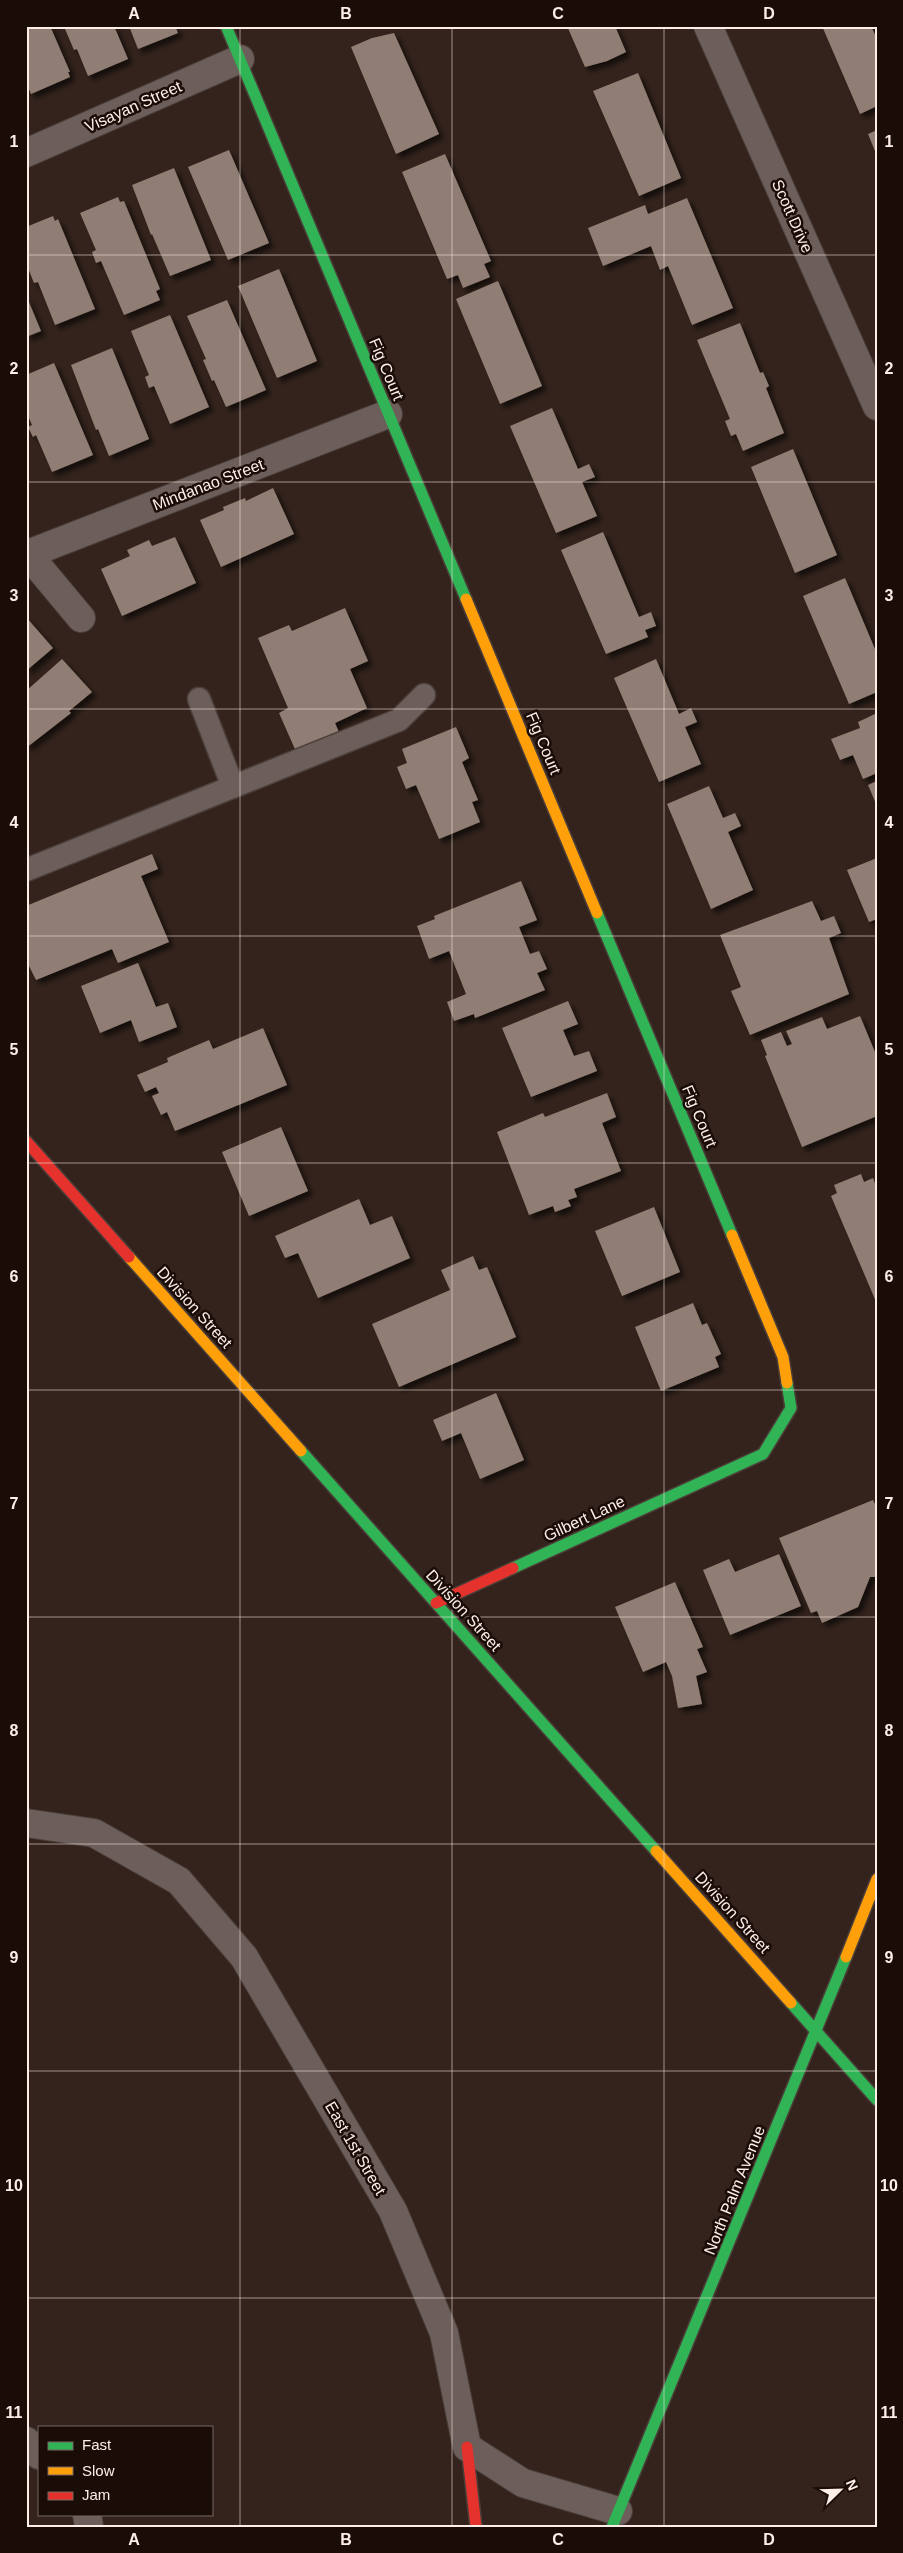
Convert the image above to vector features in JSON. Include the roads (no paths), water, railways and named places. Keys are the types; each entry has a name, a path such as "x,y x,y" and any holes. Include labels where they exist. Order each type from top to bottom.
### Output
{"street":[{"name":"Fig Court","path":"226,26 783,1357 791,1408 763,1454 746,1462"},
{"name":"Scott Drive","path":"708,26 868,359 877,406"},
{"name":"Visayan Street","path":"26,153 240,59"},
{"name":"Mindanao Street","path":"27,553 388,414"},
{"path":"27,553 81,618"},
{"name":"Division Street","path":"26,1141 818,2031 877,2100"},
{"name":"Gilbert Lane","path":"436,1603 746,1462"},
{"name":"East 1st Street","path":"26,1823 94,1832 180,1881 244,1957 393,2211 444,2333 467,2447"},
{"name":"North Palm Avenue","path":"615,2519 818,2031 877,1878"},
{"path":"26,2441 38,2454"},
{"path":"467,2447 523,2483 615,2519"},
{"path":"467,2447 476,2527"}],"lane":[{"path":"26,870 399,720 424,695"},
{"path":"199,698 233,787"}]}
